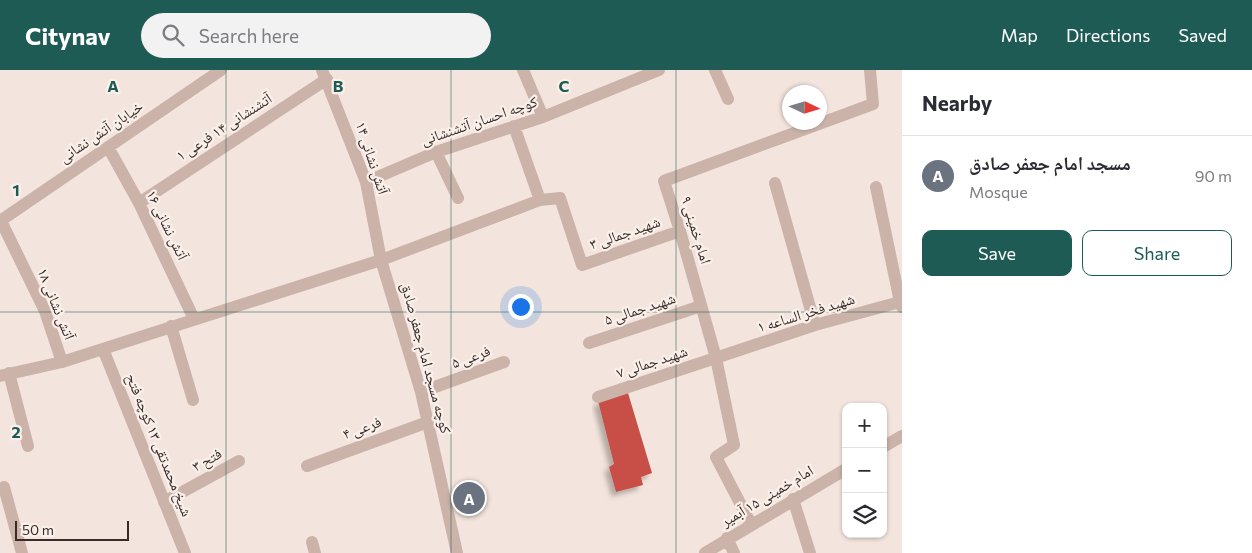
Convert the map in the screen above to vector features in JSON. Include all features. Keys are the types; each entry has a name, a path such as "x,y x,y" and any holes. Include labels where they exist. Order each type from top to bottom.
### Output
{"street":[{"name":"خیابان آتش نشانی","path":"0,221 221,70"},
{"path":"523,70 543,117"},
{"name":"کوچه احسان آتشنشانی","path":"366,182 436,152 543,117 659,70"},
{"path":"715,70 728,99"},
{"name":"امام خمینی ۹","path":"751,524 716,457 734,445 716,358 664,181 873,104 870,70"},
{"name":"آتش نشانی ۱۴","path":"324,74 366,182 381,260"},
{"name":"آتشنشانی ۱۴ فرعی ۱","path":"139,203 324,74"},
{"path":"514,126 540,200"},
{"name":"آتش نشانی ۱۶","path":"108,146 139,203 194,319"},
{"path":"436,152 458,198"},
{"path":"775,183 815,325"},
{"path":"876,187 901,304"},
{"name":"شهید جمالی ۳","path":"540,200 560,198 582,265 680,231"},
{"name":"آتش نشانی ۱۸","path":"0,221 45,311 62,362 381,260 540,200"},
{"name":"کوچه مسجد امام جعفر صادق","path":"381,260 422,392 456,553"},
{"name":"شهید فخر الساعه ۱","path":"716,358 815,325 901,304"},
{"name":"شهید جمالی ۵","path":"589,343 701,306"},
{"path":"172,326 193,400"},
{"name":"شیخ محمدتقی ۱۳ کوچه فتح","path":"103,349 185,553"},
{"name":"شهید جمالی ۷","path":"598,396 716,358"},
{"path":"28,446 5,374 62,362"},
{"name":"فرعی ۵","path":"422,392 504,362"},
{"name":"فرعی ۴","path":"307,466 428,422"},
{"path":"887,445 902,436"},
{"name":"فتح ۳","path":"164,502 239,461"},
{"name":"امام خمینی ۱۵ آبمیر","path":"705,553 727,538 842,471"},
{"path":"4,487 22,553"},
{"path":"794,499 810,553"},
{"path":"727,538 734,553"}],"building":[{"path":"628,393 652,473 641,477 643,485 616,492 609,467 614,464 598,401"}],"place":[{"name":"مسجد امام جعفر صادق","path":"469,498"}]}
